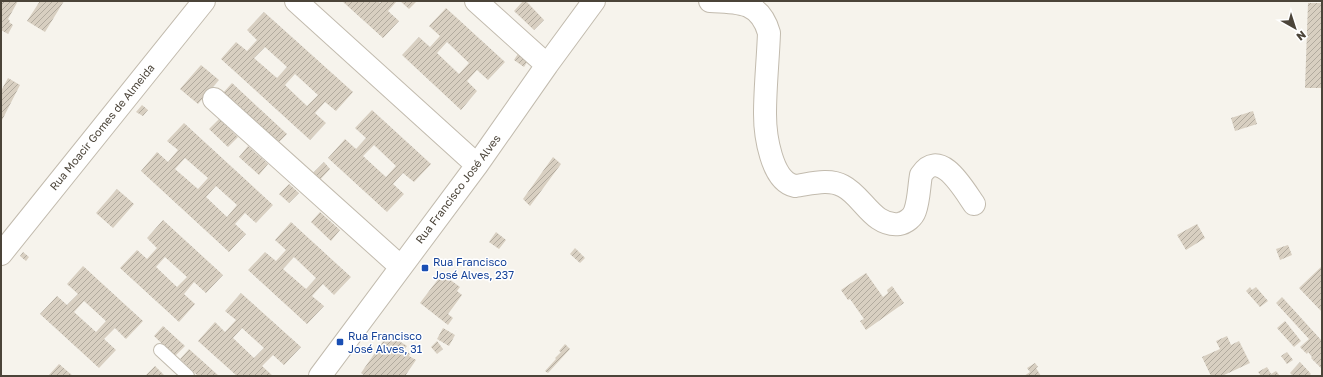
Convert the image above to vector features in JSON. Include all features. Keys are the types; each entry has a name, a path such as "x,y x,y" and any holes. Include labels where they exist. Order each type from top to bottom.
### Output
{"street":[{"name":"Rua Moacir Gomes de Almeida","path":"1,254 204,1"},
{"path":"296,1 477,165"},
{"path":"476,1 547,65"},
{"name":"Rua Francisco José Alves","path":"320,376 477,165 594,1"},
{"path":"710,1 735,2 748,5 759,13 766,22 769,33 765,115 768,143 777,172 789,185 795,186 833,182 844,186 850,190 879,219 887,223 896,224 909,220 915,211 922,174 924,170 930,166 936,165 945,168 953,175 974,204"},
{"path":"214,99 401,266"}],"lane":[{"path":"160,350 188,376"}],"building":[{"path":"1,1 18,1 8,19 13,25 8,34 1,30"},
{"path":"40,1 64,1 45,32 27,21"},
{"path":"342,1 378,1 380,3 382,1 397,1 388,11 399,21 383,38"},
{"path":"400,1 417,1 409,9"},
{"path":"523,1 526,1 544,20 534,30 514,11"},
{"path":"1308,3 1322,3 1322,88 1305,88"},
{"path":"446,8 505,62 488,80 477,70 467,81 477,91 461,110 402,55 419,37 430,47 440,36 429,26","holes":["447,42 469,63 459,74 437,53"]},
{"path":"264,12 353,92 336,111 325,102 315,113 326,123 310,140 221,59 236,42 247,51 257,40 247,30","holes":["265,47 287,67 277,78 254,58","295,74 318,95 307,106 285,85"]},
{"path":"521,49 531,56 524,67 514,60"},
{"path":"201,65 219,80 198,104 180,89"},
{"path":"8,78 20,85 1,122 1,91"},
{"path":"232,83 287,134 277,144 222,94"},
{"path":"142,105 148,110 143,116 136,112"},
{"path":"372,110 431,164 414,182 403,173 393,184 404,194 387,212 328,158 345,139 356,149 366,138 355,128","holes":["374,145 396,166 386,177 363,156"]},
{"path":"1253,111 1257,124 1235,131 1231,118"},
{"path":"219,119 238,137 228,147 209,129"},
{"path":"184,123 273,205 256,223 245,213 235,224 246,234 229,252 141,171 157,152 168,162 178,150 167,141","holes":["185,158 208,178 198,189 175,169","216,186 237,205 227,217 206,197"]},
{"path":"248,146 268,164 259,175 239,157"},
{"path":"553,157 561,164 530,206 523,199"},
{"path":"324,162 330,169 318,182 311,175"},
{"path":"289,184 299,193 289,203 279,194"},
{"path":"117,189 134,204 113,228 96,213"},
{"path":"320,212 340,230 331,241 311,222"},
{"path":"163,220 223,275 206,293 194,282 184,294 195,304 179,322 120,268 137,250 147,259 157,248 147,238","holes":["165,257 187,277 177,287 156,267"]},
{"path":"291,222 351,277 334,295 323,284 312,296 324,306 307,324 248,270 265,252 276,261 286,250 275,240","holes":["294,257 316,278 306,289 283,269"]},
{"path":"1197,224 1205,238 1186,250 1177,235"},
{"path":"496,232 506,240 499,249 489,242"},
{"path":"1288,245 1292,255 1280,260 1276,249"},
{"path":"575,248 585,258 580,263 570,254"},
{"path":"23,252 29,257 26,261 20,256"},
{"path":"83,266 143,321 126,339 115,328 104,339 116,350 99,368 40,314 57,296 67,305 78,294 67,284","holes":["84,301 106,321 96,332 74,312"]},
{"path":"1321,267 1322,268 1322,312 1299,288"},
{"path":"866,273 883,297 888,293 887,290 892,286 904,303 866,330 860,321 864,319 850,299 848,300 841,290"},
{"path":"442,274 460,287 457,291 462,295 448,314 453,318 448,325 420,303"},
{"path":"1250,287 1252,290 1256,287 1268,301 1260,307 1246,291"},
{"path":"241,293 301,347 284,365 273,355 262,366 273,376 237,376 198,341 215,322 225,332 236,320 225,311","holes":["242,328 264,348 254,358 233,338"]},
{"path":"1282,297 1322,341 1322,369 1311,358 1312,357 1308,352 1307,354 1300,347 1309,339 1276,303"},
{"path":"1285,321 1301,341 1294,347 1277,328"},
{"path":"163,326 185,346 175,356 154,336"},
{"path":"443,328 455,335 449,346 437,339"},
{"path":"388,334 407,346 404,350 410,354 409,356 416,360 405,376 365,376 361,373"},
{"path":"1227,336 1231,345 1239,341 1250,363 1222,376 1211,376 1202,357 1220,349 1216,341"},
{"path":"437,341 443,349 437,354 431,347"},
{"path":"565,344 570,349 548,373 545,371 556,359 555,358 561,352 559,351"},
{"path":"189,349 219,376 198,376 180,359"},
{"path":"1287,352 1293,360 1287,364 1281,356"},
{"path":"1300,362 1311,374 1309,376 1293,376 1290,373"},
{"path":"1035,363 1041,376 1024,376 1030,372 1027,368"},
{"path":"59,364 73,376 48,376"},
{"path":"155,366 165,376 145,376"},
{"path":"1267,367 1271,374 1276,371 1280,376 1261,376 1258,372"}],"place":[{"name":"Rua Francisco José Alves, 237","path":"425,268"},
{"name":"Rua Francisco José Alves, 31","path":"340,342"}]}
